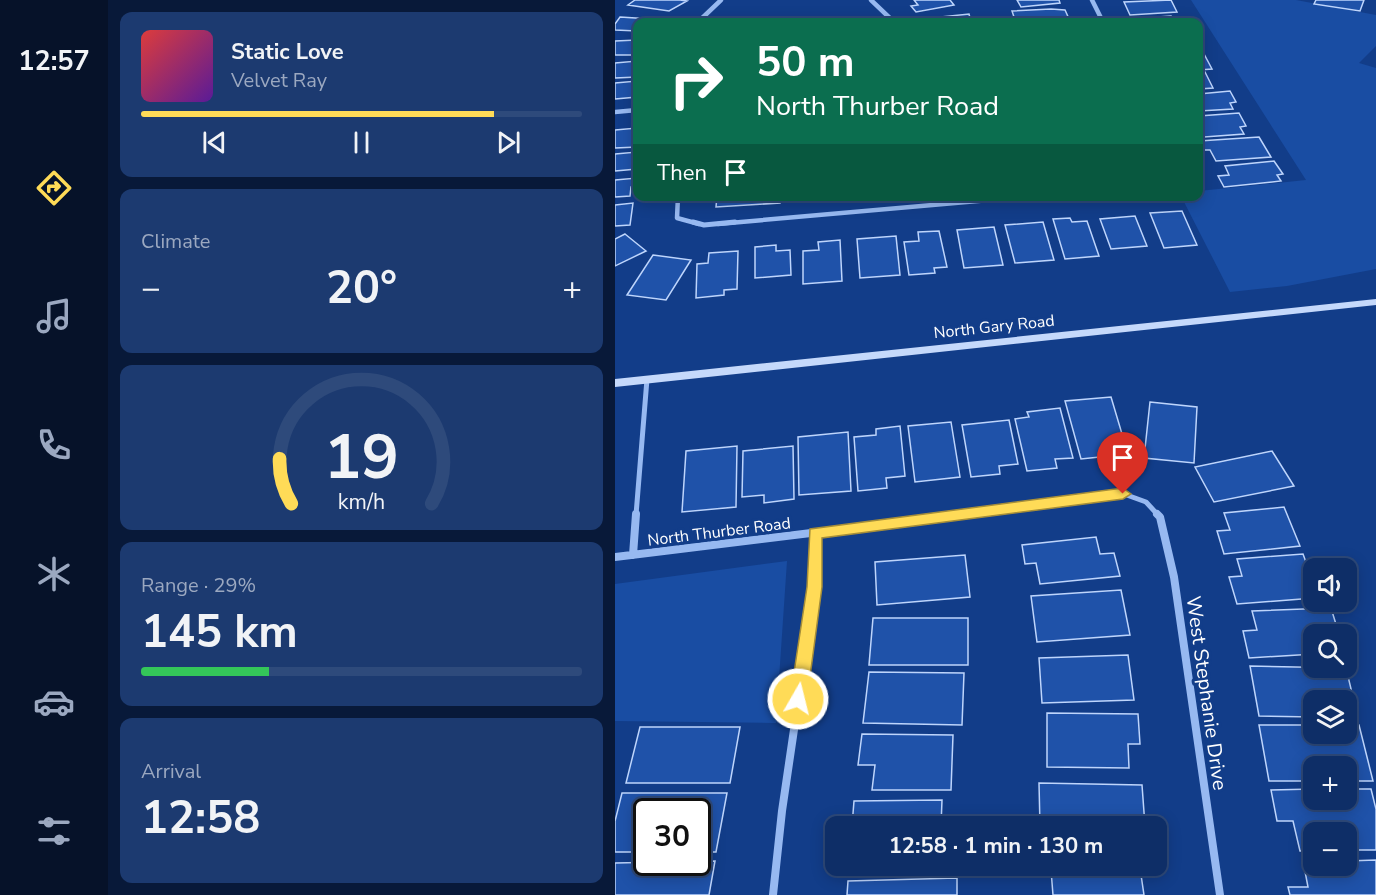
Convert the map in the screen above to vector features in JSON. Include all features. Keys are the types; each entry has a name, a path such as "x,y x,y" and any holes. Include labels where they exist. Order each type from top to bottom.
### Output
{"main road":[{"name":"North Gary Road","path":"615,383 1376,302"}],"street":[{"path":"702,18 721,0"},
{"path":"870,0 891,18"},
{"path":"1092,0 1101,18"},
{"path":"615,112 633,110"},
{"path":"678,201 677,218 704,225 981,201"},
{"path":"936,201 937,205"},
{"path":"633,555 647,379"},
{"name":"North Thurber Road","path":"615,557 1123,494 1146,502"},
{"name":"West Stephanie Drive","path":"1146,502 1160,517 1174,577 1220,895"},
{"path":"773,895 782,811 815,587 815,533"}],"shaded area":[{"path":"1191,0 1296,0 1376,15 1376,46 1359,63 1376,68 1376,269 1287,286 1230,292 1184,201 1203,201 1203,191 1306,180"},
{"path":"787,561 776,723 615,721 615,584"}],"building":[{"path":"635,0 687,1 669,11 628,5"},
{"path":"914,0 950,0 954,5 916,12 911,6 918,5"},
{"path":"1017,0 1059,0 1060,3 1021,7"},
{"path":"1171,0 1177,12 1130,15 1124,2"},
{"path":"1316,0 1364,0 1360,11 1314,4"},
{"path":"1065,10 1069,18 1014,18 1012,11"},
{"path":"969,14 970,18 931,18"},
{"path":"1171,16 1172,18 1144,18"},
{"path":"620,17 635,18 633,18 633,31 615,30 615,24"},
{"path":"633,40 633,55 615,55 615,41"},
{"path":"1203,54 1204,54 1212,69 1203,70"},
{"path":"633,61 633,77 615,78 615,63"},
{"path":"1203,72 1205,72 1213,88 1203,89"},
{"path":"633,81 633,97 615,99 615,83"},
{"path":"1230,91 1236,102 1230,103 1233,109 1203,111 1203,94"},
{"path":"1239,113 1246,126 1240,127 1244,134 1204,137 1203,116"},
{"path":"633,128 633,147 615,148 615,130"},
{"path":"1259,137 1271,157 1216,161 1210,150 1203,150 1203,141"},
{"path":"633,152 633,169 615,171 615,154"},
{"path":"1274,161 1283,174 1277,175 1281,181 1224,187 1218,176 1229,175 1225,166"},
{"path":"633,178 630,196 615,197 615,180"},
{"path":"717,201 780,201 780,203 716,207"},
{"path":"633,203 630,225 615,226 615,205"},
{"path":"1182,211 1197,245 1164,248 1150,213"},
{"path":"1135,216 1147,246 1111,249 1100,219"},
{"path":"1070,218 1072,222 1087,221 1099,256 1065,259 1053,219"},
{"path":"1043,222 1054,260 1015,263 1005,225"},
{"path":"994,227 1003,265 964,268 957,230"},
{"path":"939,231 947,267 934,268 935,273 909,275 904,242 919,241 918,232"},
{"path":"625,234 646,251 615,266 615,239"},
{"path":"896,236 900,275 860,278 857,239"},
{"path":"840,240 842,281 803,284 803,251 819,250 818,242"},
{"path":"776,245 776,251 790,250 791,275 755,278 755,247"},
{"path":"738,251 737,289 724,290 724,295 696,298 697,264 708,263 709,253"},
{"path":"653,255 691,260 666,300 627,295"},
{"path":"1111,397 1128,454 1081,459 1065,401"},
{"path":"1150,402 1197,407 1194,463 1144,458"},
{"path":"1060,408 1073,458 1055,459 1057,468 1027,471 1015,419 1029,417 1027,412"},
{"path":"1009,420 1018,464 999,466 1000,474 971,477 962,425"},
{"path":"951,422 960,477 915,482 908,426"},
{"path":"900,426 905,476 886,478 887,488 858,491 854,437 876,435 876,429"},
{"path":"848,432 851,491 799,495 798,437"},
{"path":"737,446 736,507 682,512 686,451"},
{"path":"793,446 794,499 764,503 764,495 742,497 743,451"},
{"path":"1272,451 1294,486 1214,502 1195,467"},
{"path":"1284,507 1300,546 1224,554 1217,531 1230,530 1224,513"},
{"path":"1096,537 1100,554 1114,553 1120,576 1040,584 1036,563 1025,564 1022,545"},
{"path":"1303,554 1303,599 1237,604 1229,577 1242,576 1237,559"},
{"path":"965,555 970,597 877,605 875,562"},
{"path":"1121,590 1130,635 1037,642 1031,596"},
{"path":"1303,609 1303,612 1332,612 1336,624 1303,624 1303,655 1249,658 1243,631 1257,630 1252,611"},
{"path":"873,618 968,618 968,665 869,665"},
{"path":"1128,655 1134,700 1042,703 1039,658"},
{"path":"1250,666 1303,667 1303,678 1348,678 1351,690 1303,690 1303,717 1259,716"},
{"path":"869,672 964,673 962,725 863,723"},
{"path":"1047,713 1138,714 1140,744 1128,744 1129,768 1047,767"},
{"path":"1259,725 1303,725 1303,744 1357,744 1357,725 1359,725 1373,781 1357,781 1357,756 1303,756 1303,781 1269,781"},
{"path":"640,727 740,727 730,783 626,783"},
{"path":"862,734 953,735 951,790 872,790 875,765 858,765"},
{"path":"1039,783 1142,785 1144,816 1040,816"},
{"path":"1303,789 1303,810 1357,810 1357,789 1371,789 1376,809 1376,850 1357,850 1357,822 1303,822 1303,851 1300,851 1293,821 1277,821 1271,790"},
{"path":"622,793 727,793 716,852 711,852 711,798 633,798 633,852 615,852 615,821"},
{"path":"942,800 941,816 853,816 854,801"},
{"path":"1376,860 1376,895 1290,895 1288,887 1308,887 1306,876 1357,876 1357,861"},
{"path":"711,861 715,861 709,895 615,895 615,863 633,863 633,876 711,876"},
{"path":"1051,876 1141,876 1144,895 1053,895"},
{"path":"957,878 957,895 847,895 848,881"}],"route":[{"path":"798,699 815,587 815,533 1123,494"}]}
